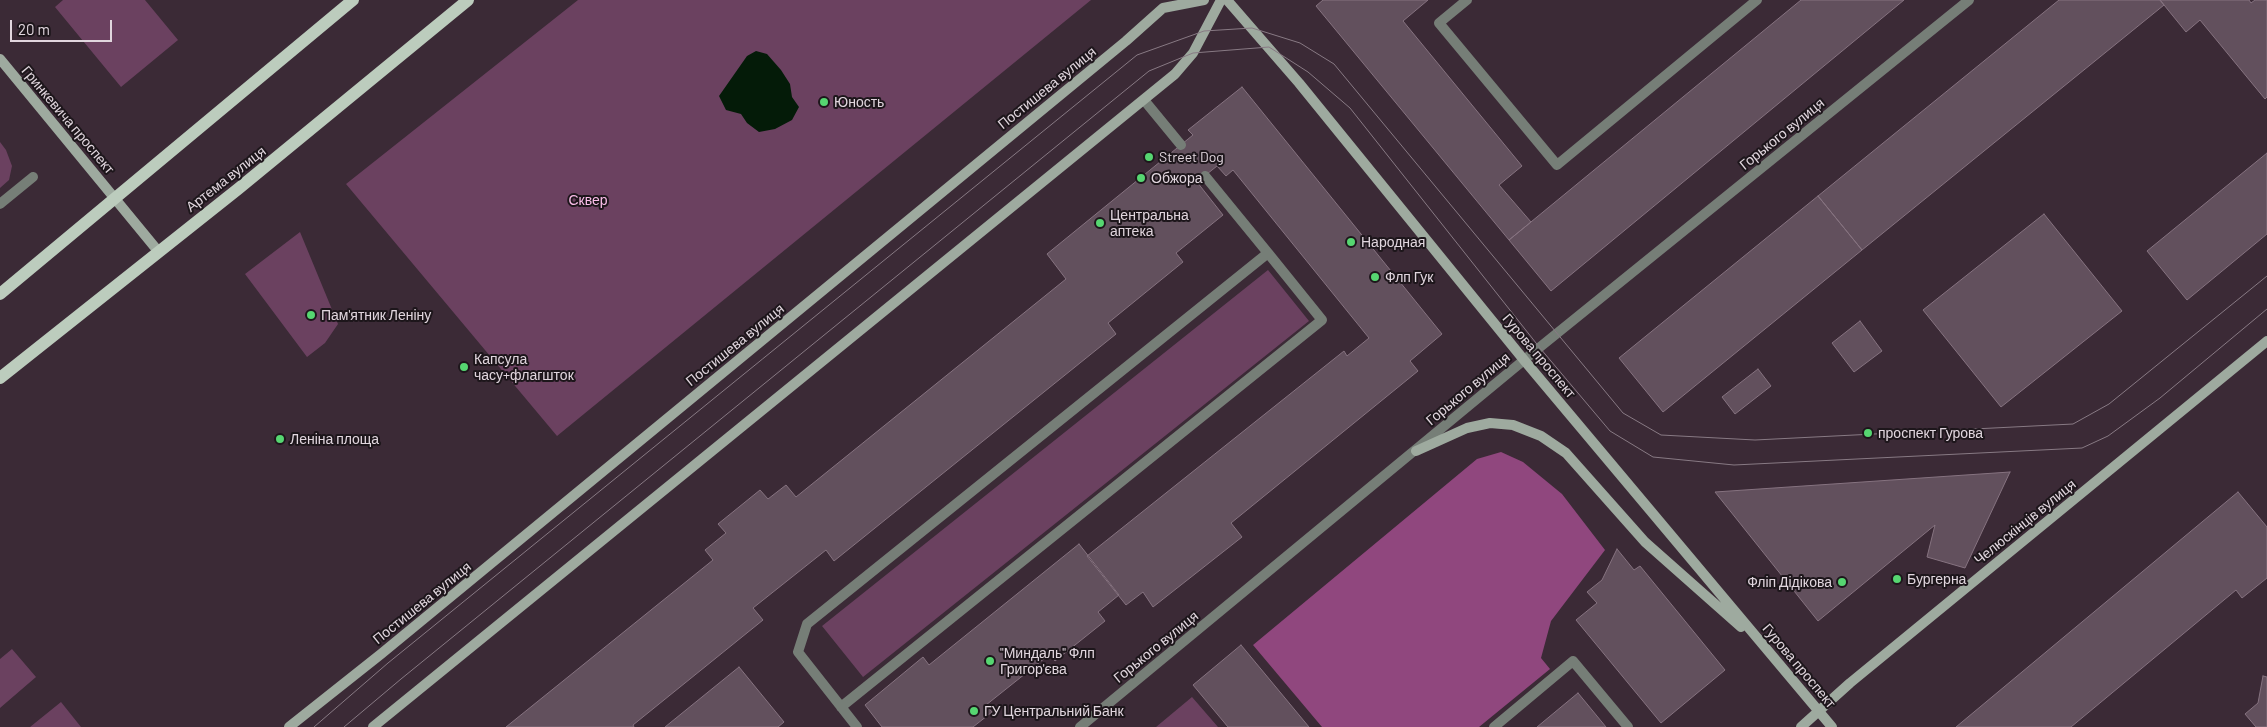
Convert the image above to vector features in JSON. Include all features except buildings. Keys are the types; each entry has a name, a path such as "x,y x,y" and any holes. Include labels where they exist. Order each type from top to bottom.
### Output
{"main road":[{"path":"0,294 353,0"},
{"name":"Артема вулиця","path":"0,378 246,182 468,0"}],"street":[{"name":"Постишева вулиця","path":"296,725 1103,60 1163,8 1204,0"},
{"path":"373,727 1175,74 1193,53 1221,0"},
{"name":"Гурова проспект","path":"1227,0 1299,83 1524,360 1832,727"},
{"path":"1467,0 1439,23 1557,165 1757,0"},
{"name":"Горького вулиця","path":"1080,727 1524,360 1968,0"},
{"name":"Гринкевича проспект","path":"0,59 158,251"},
{"path":"1144,100 1181,145"},
{"path":"841,707 1322,320 1205,176"},
{"path":"0,204 34,177"},
{"path":"857,727 798,652 807,624 1268,253"},
{"name":"Челюскінців вулиця","path":"1801,727 1850,683 2267,341"},
{"path":"1416,451 1467,428 1490,423 1514,425 1541,436 1566,453 1645,542 1765,647"},
{"path":"1494,727 1573,661 1628,727"}],"green space":[{"path":"63,0 145,0 178,40 121,87 55,7"},
{"name":"Сквер","path":"578,0 1091,0 557,436 346,184"},
{"path":"0,142 6,150 12,166 9,180 0,188"},
{"path":"300,232 338,324 325,343 307,357 245,274"},
{"path":"1268,270 1309,321 863,677 822,626"},
{"path":"12,649 36,677 0,708 0,659"},
{"path":"1192,697 1218,727 1156,727"},
{"path":"61,702 81,727 30,727"}],"shaded area":[{"path":"756,51 767,54 781,70 790,84 792,97 799,107 792,120 775,129 759,132 747,123 741,114 726,110 719,96 747,56"},
{"path":"1501,452 1523,462 1562,494 1605,550 1551,621 1541,658 1550,669 1479,727 1322,727 1253,645 1477,459"}],"tram line":[{"path":"314,727 388,663 1137,55 1204,31 1252,28 1300,43 1334,64 1623,413 1661,435 1755,440 2073,424 2109,404 2267,276"},
{"path":"344,727 1149,71 1193,53 1269,47 1308,72 1350,108 1540,348 1610,431 1653,457 1734,465 2082,448 2108,436 2160,398 2267,309"}],"place":[{"name":"Юность","path":"824,102"},
{"name":"Street Dog","path":"1149,157"},
{"name":"Обжора","path":"1141,178"},
{"name":"Центральна аптека","path":"1100,223"},
{"name":"Народная","path":"1351,242"},
{"name":"Флп Гук","path":"1375,277"},
{"name":"Пам'ятник Леніну","path":"311,315"},
{"name":"Капсула часу+флагшток","path":"464,367"},
{"name":"проспект Гурова","path":"1868,433"},
{"name":"Леніна площа","path":"280,439"},
{"name":"Бургерна","path":"1897,579"},
{"name":"Фліп Дідікова","path":"1842,582"},
{"name":"\"Миндаль\" Флп Григор'єва","path":"990,661"},
{"name":"ГУ Центральний Банк","path":"974,711"}]}
